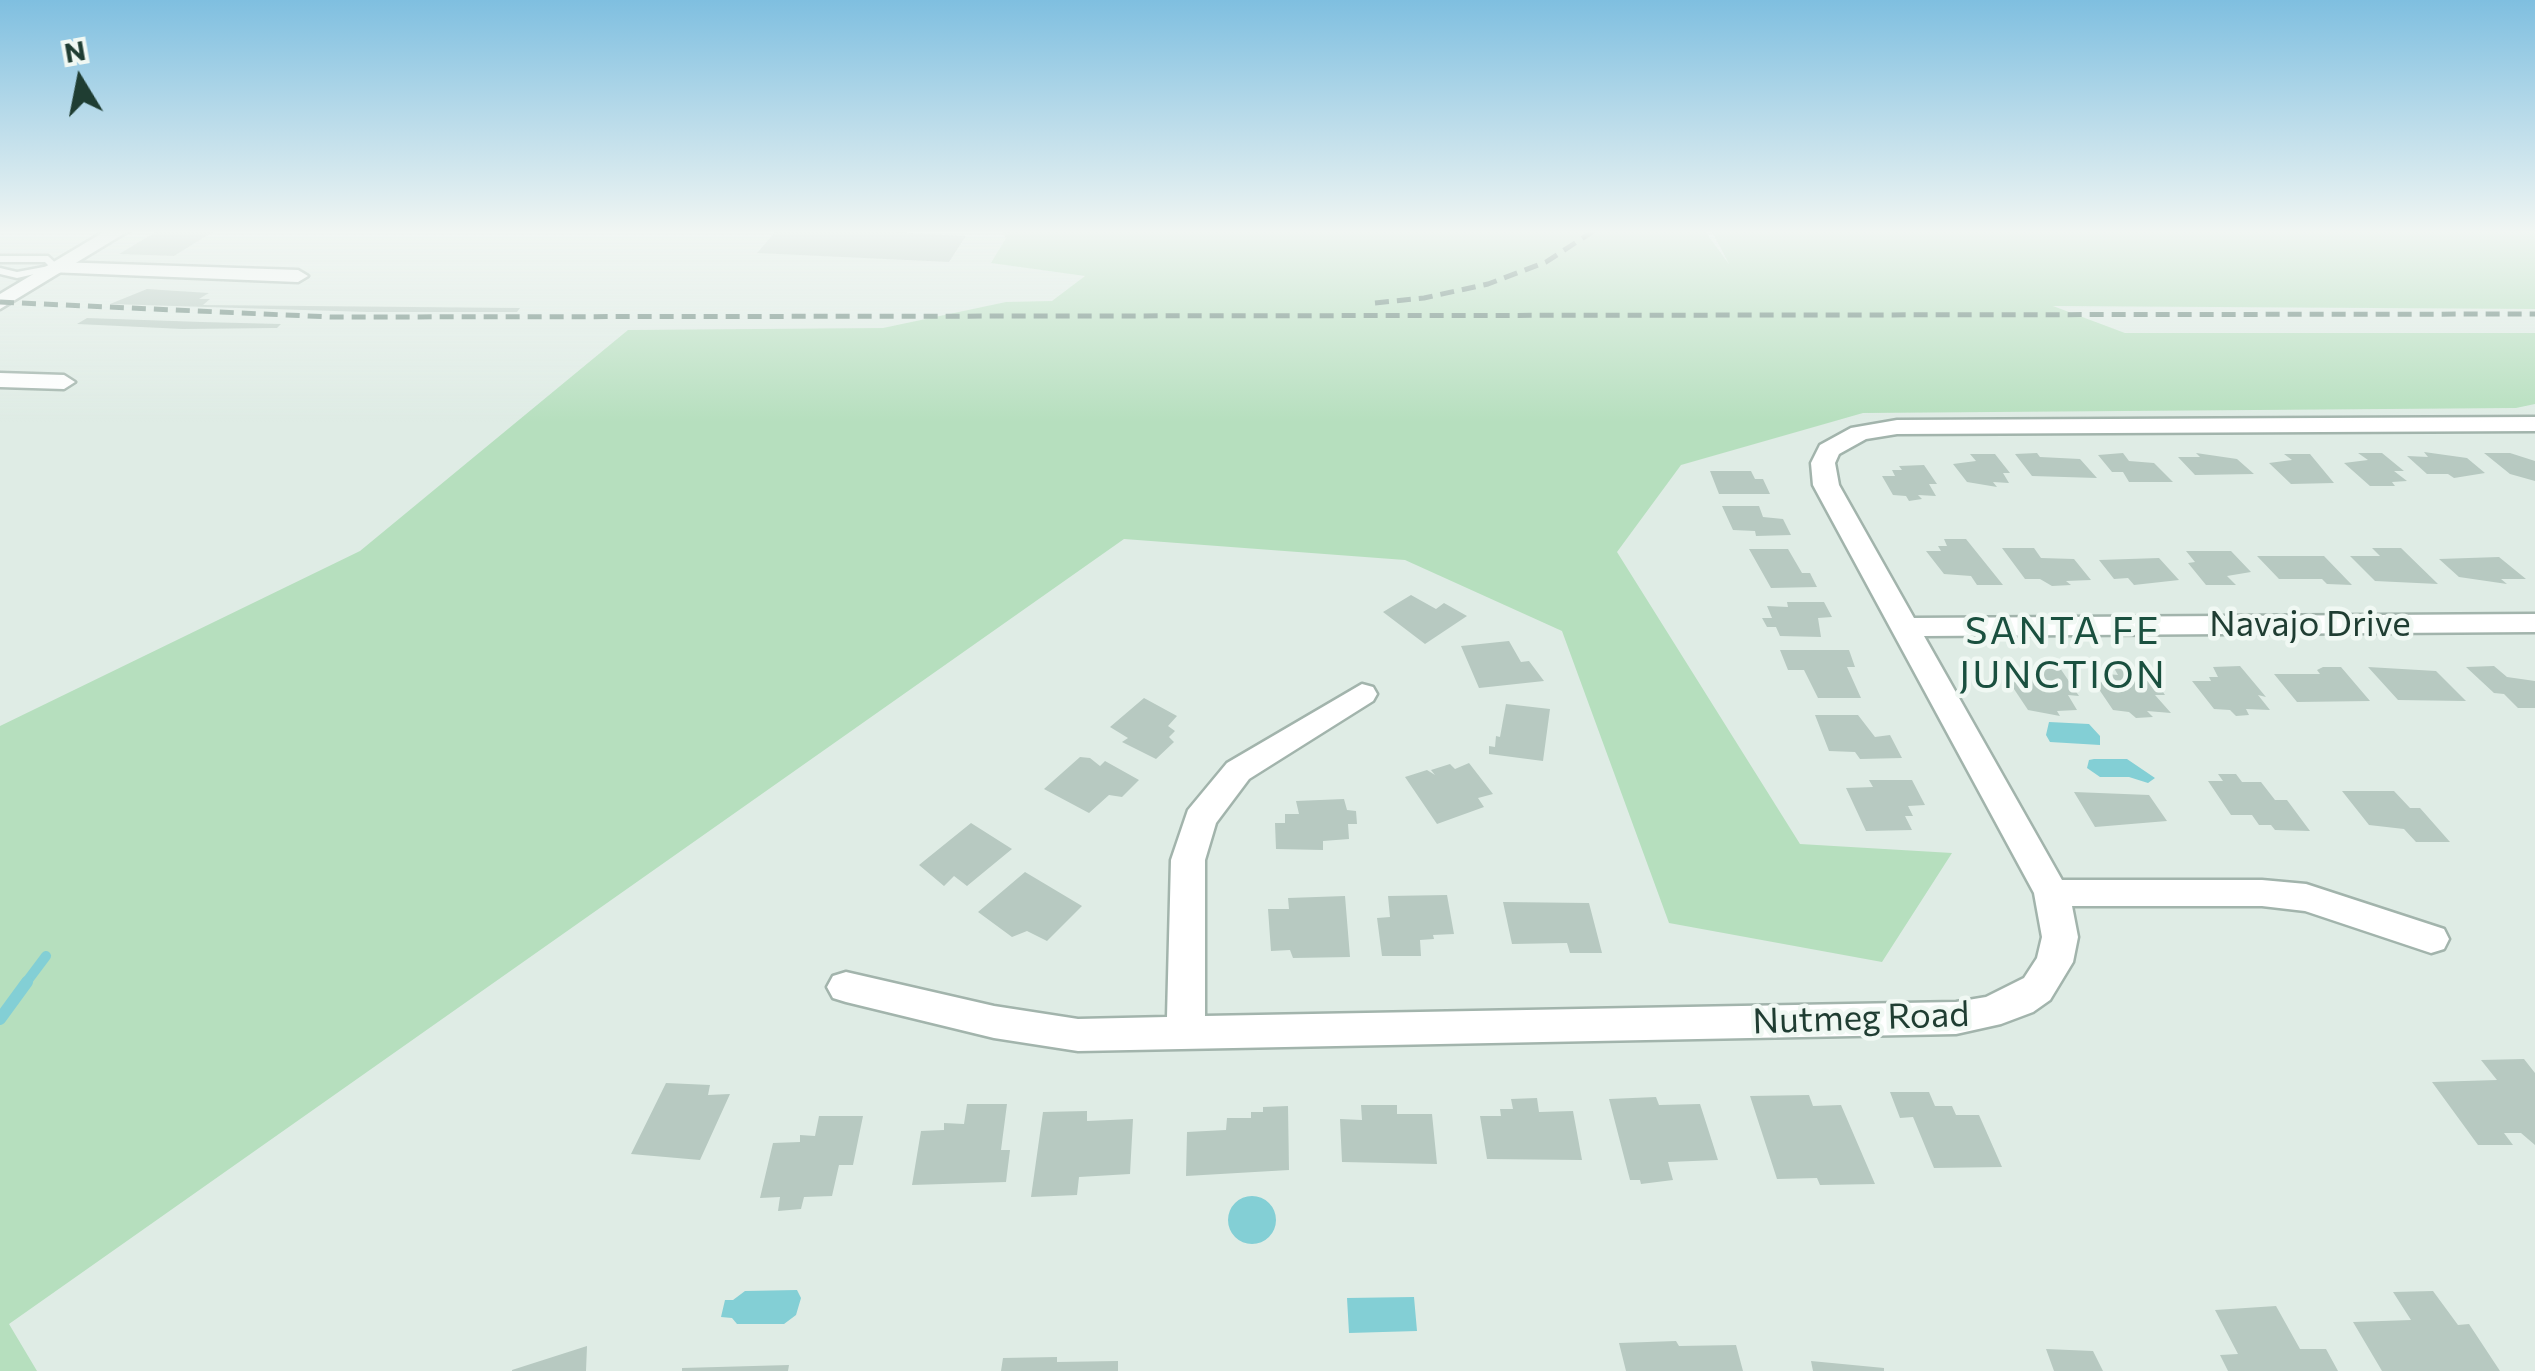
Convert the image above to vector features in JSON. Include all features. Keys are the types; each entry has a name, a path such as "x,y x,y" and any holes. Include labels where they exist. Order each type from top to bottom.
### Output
{"street":[{"path":"0,380 64,382"},
{"name":"Nutmeg Road","path":"846,988 994,1022 1078,1035 1936,1018 1988,1013 2020,1001 2037,989 2055,962 2060,937 2052,893 1823,477 1823,463 1829,450 1859,433 1898,427 2535,424"},
{"name":"Navajo Drive","path":"1905,627 2535,623"},
{"path":"1186,1033 1188,860 1200,819 1238,771 1362,694"},
{"path":"2052,893 2262,893 2306,898 2431,938"}],"green space":[{"path":"1061,294 2535,294 2535,309 2053,306 2125,333 2535,333 2535,404 2516,408 1863,413 1681,465 1617,552 1800,844 1952,853 1882,962 1669,923 1562,631 1405,560 1124,539 9,1324 37,1371 0,1371 0,726 360,551 628,330 883,328 1006,302 1052,301"}],"water":[{"path":"2049,722 2089,724 2100,736 2100,745 2050,742 2046,735"},
{"path":"2127,759 2155,778 2148,783 2129,777 2100,777 2087,768 2089,760"},
{"path":"1252,1196 1269,1203 1276,1220 1269,1237 1252,1244 1235,1237 1228,1220 1235,1203"},
{"path":"797,1290 801,1298 796,1315 784,1324 737,1324 732,1318 721,1317 725,1300 733,1300 745,1291"},
{"path":"1414,1297 1417,1331 1349,1333 1347,1298"}],"building":[{"path":"135,294 207,294 199,299 210,299 203,305 520,308 517,312 367,312 110,304"},
{"path":"87,318 281,324 277,328 183,329 77,324"},
{"path":"2424,452 2467,458 2485,473 2454,478 2448,474 2427,474 2407,456 2428,457"},
{"path":"2037,453 2040,457 2080,459 2097,478 2032,476 2015,454"},
{"path":"2123,453 2129,461 2154,463 2173,482 2129,482 2123,472 2112,472 2098,455"},
{"path":"2196,453 2237,459 2254,474 2195,475 2178,457 2200,457"},
{"path":"2358,453 2382,453 2404,471 2394,471 2407,481 2392,482 2395,486 2370,486 2344,463 2368,460"},
{"path":"2484,453 2510,453 2535,461 2535,481 2510,474"},
{"path":"1970,454 1995,454 2010,473 2003,473 2009,483 1993,482 1997,487 1967,482 1953,464 1976,461"},
{"path":"2284,454 2310,454 2334,483 2291,484 2269,463 2292,460"},
{"path":"1924,465 1937,484 1929,484 1936,496 1918,495 1922,499 1909,501 1906,496 1893,495 1882,476 1895,476 1892,470 1902,470 1899,466"},
{"path":"1710,471 1751,471 1755,479 1763,479 1770,494 1719,494"},
{"path":"1722,506 1759,506 1763,517 1783,519 1791,535 1756,536 1755,531 1733,530"},
{"path":"1944,539 1966,539 2003,585 1977,585 1971,576 1944,574 1926,551 1941,551 1938,546 1947,546"},
{"path":"2002,548 2034,548 2041,558 2074,559 2091,580 2052,586 2040,579 2025,579"},
{"path":"2372,548 2401,548 2438,584 2375,581 2350,556 2380,556"},
{"path":"1749,549 1788,549 1802,573 1810,573 1817,587 1771,588"},
{"path":"2186,551 2231,551 2251,572 2227,576 2236,585 2206,585 2188,563 2195,562"},
{"path":"2257,556 2324,556 2352,585 2327,584 2322,579 2279,579"},
{"path":"2499,557 2526,579 2501,579 2507,584 2459,577 2439,559"},
{"path":"2159,558 2179,580 2134,585 2128,578 2114,579 2099,560"},
{"path":"1411,595 1436,609 1444,603 1467,616 1425,644 1383,612"},
{"path":"1787,602 1824,602 1832,617 1818,618 1821,637 1780,636 1776,627 1767,627 1762,618 1772,618 1767,606 1788,607"},
{"path":"1509,641 1521,662 1529,661 1544,681 1479,688 1461,646"},
{"path":"1780,650 1849,650 1855,667 1847,667 1861,698 1818,698 1804,670 1788,670"},
{"path":"2240,666 2266,697 2258,695 2270,710 2246,709 2249,715 2236,716 2230,710 2214,709 2192,681 2218,677 2213,667"},
{"path":"2494,666 2507,677 2535,681 2535,708 2518,708 2504,694 2494,693 2466,667"},
{"path":"2341,667 2370,701 2297,702 2274,674 2320,674 2317,670"},
{"path":"2368,667 2436,671 2466,701 2398,700"},
{"path":"2060,668 2079,696 2068,695 2077,710 2057,711 2060,716 2028,710 2010,683 2035,679 2029,669"},
{"path":"2114,668 2147,669 2165,695 2155,695 2171,713 2147,711 2153,717 2136,718 2129,712 2113,710 2094,682 2113,682 2107,674 2118,675"},
{"path":"1144,698 1177,716 1168,726 1175,731 1169,737 1174,742 1156,759 1122,742 1128,738 1110,727"},
{"path":"1506,704 1550,709 1543,761 1489,754 1489,746 1495,747 1496,736 1500,737"},
{"path":"1815,715 1858,715 1875,737 1890,735 1902,758 1860,759 1855,752 1829,751"},
{"path":"1080,757 1090,758 1100,766 1105,761 1139,780 1122,797 1109,795 1089,813 1044,789"},
{"path":"1469,763 1493,794 1478,798 1484,807 1437,824 1405,777 1427,770 1435,775 1431,770 1450,764 1455,769"},
{"path":"2218,774 2236,774 2242,782 2261,782 2275,800 2287,800 2310,831 2275,830 2271,825 2259,825 2252,815 2231,815 2208,781 2223,781"},
{"path":"1869,780 1912,780 1925,805 1908,806 1913,816 1905,816 1912,830 1866,831 1846,788 1873,787"},
{"path":"2342,791 2394,791 2410,808 2420,808 2450,842 2416,842 2404,829 2369,825"},
{"path":"2074,792 2149,795 2167,821 2095,827"},
{"path":"1344,799 1347,810 1356,811 1357,824 1348,824 1349,839 1323,841 1323,850 1276,849 1275,823 1285,823 1285,814 1299,814 1296,801"},
{"path":"971,823 1012,849 967,886 954,876 944,886 919,865"},
{"path":"1025,872 1082,906 1047,941 1027,931 1012,937 978,912"},
{"path":"1447,895 1454,934 1420,940 1421,956 1382,956 1377,918 1390,917 1388,896"},
{"path":"1345,896 1350,957 1293,958 1290,950 1271,951 1268,909 1289,909 1288,898"},
{"path":"1503,902 1589,903 1602,953 1570,953 1567,943 1512,944"},
{"path":"2524,1059 2535,1073 2535,1145 2521,1133 2504,1133 2513,1145 2478,1145 2432,1082 2497,1080 2481,1060"},
{"path":"666,1083 710,1085 708,1095 730,1094 700,1160 631,1154"},
{"path":"1890,1092 1929,1092 1935,1106 1952,1106 1956,1115 1979,1115 2002,1167 1934,1168 1913,1117 1900,1118"},
{"path":"1809,1095 1813,1106 1841,1105 1875,1184 1820,1185 1817,1178 1777,1179 1750,1096"},
{"path":"1656,1097 1659,1105 1700,1104 1718,1160 1668,1162 1673,1180 1641,1184 1640,1180 1630,1180 1609,1099"},
{"path":"1537,1098 1539,1112 1573,1111 1582,1160 1487,1159 1480,1116 1501,1116 1500,1109 1513,1109 1511,1099"},
{"path":"967,1104 1007,1104 1001,1150 1010,1150 1006,1182 912,1185 921,1131 944,1130 944,1123 964,1124"},
{"path":"1361,1105 1397,1105 1397,1114 1432,1114 1437,1164 1342,1162 1340,1119 1362,1120"},
{"path":"1288,1106 1289,1170 1186,1176 1187,1132 1226,1130 1227,1118 1251,1118 1251,1112 1263,1112 1263,1107"},
{"path":"1087,1111 1087,1121 1133,1119 1130,1174 1079,1177 1077,1195 1031,1197 1043,1112"},
{"path":"819,1116 863,1116 853,1165 839,1165 832,1196 804,1197 801,1209 778,1211 780,1197 760,1198 773,1143 800,1142 800,1135 815,1136"},
{"path":"2433,1291 2458,1325 2469,1324 2500,1371 2382,1371 2353,1322 2411,1320 2393,1292"},
{"path":"2276,1306 2300,1349 2326,1349 2338,1371 2228,1371 2220,1355 2238,1354 2215,1310"},
{"path":"1676,1341 1679,1346 1736,1345 1743,1371 1626,1371 1619,1343"},
{"path":"587,1346 586,1371 512,1371 512,1370"},
{"path":"2046,1349 2093,1351 2103,1371 2054,1371"},
{"path":"1057,1357 1057,1362 1118,1361 1118,1371 1001,1371 1003,1358"},
{"path":"1811,1361 1884,1368 1884,1371 1813,1371"},
{"path":"789,1365 788,1371 682,1371 682,1368"}],"waterway":[{"path":"25,984 46,956"},
{"path":"0,1019 27,982"}],"railway":[{"path":"1375,303 1442,294"},
{"path":"0,302 330,317 2535,314"}],"district":[{"name":"SANTA FE JUNCTION","path":"2063,653"}]}
